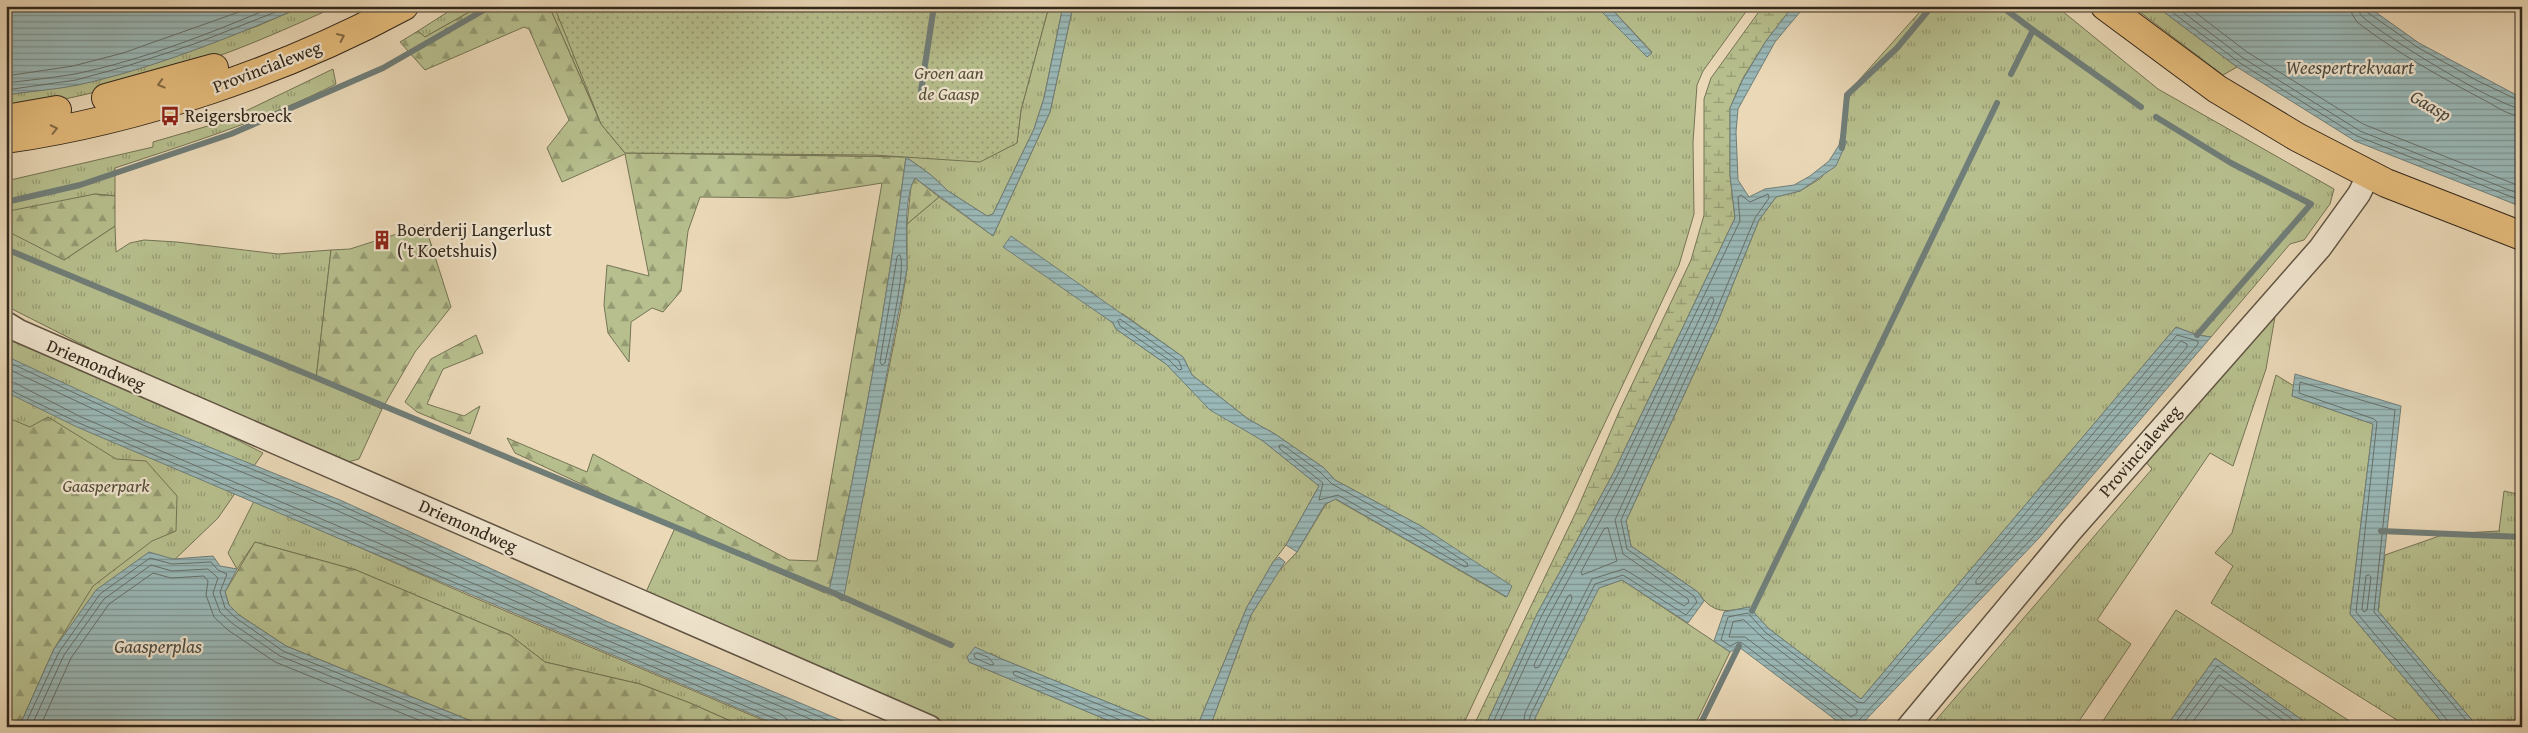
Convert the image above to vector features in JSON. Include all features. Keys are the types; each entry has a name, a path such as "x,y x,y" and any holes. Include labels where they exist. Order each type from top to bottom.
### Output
{"main road":[{"name":"Provincialeweg","path":"6,119 114,96 208,70 267,50 366,6"},
{"name":"Provincialeweg","path":"6,139 104,118 221,86 306,53 404,6"},
{"path":"2105,6 2217,89 2297,137 2386,183 2522,236"}],"street":[{"name":"Provincialeweg","path":"1908,727 2071,530 2320,248 2359,194 2369,174"},
{"name":"Driemondweg","path":"6,323 19,331 346,471 468,527 634,595 930,727"}],"green space":[{"path":"304,6 337,6 258,41 185,68 109,89 6,112 6,95 77,85 255,27"},
{"path":"457,6 480,6 425,37 418,31"},
{"path":"480,6 549,6 601,124 625,153 906,157 872,374 852,483 829,591 800,582 675,528 515,453 507,438 587,472 593,454 789,560 817,561 882,183 788,198 700,197 688,231 681,291 663,312 652,308 631,322 629,362 608,333 604,305 607,265 649,276 625,154 562,182 547,148 569,120 529,29 524,27 425,70 400,42 418,31 425,37"},
{"path":"549,6 602,6 1017,143 1021,110 1049,6 1063,6 1044,98 1034,129 993,214 987,216 948,191 931,175 906,157 625,153 601,124"},
{"name":"Groen aan de Gaasp","path":"554,6 1049,6 1021,110 1017,143 980,162 874,155 625,153 601,124"},
{"path":"1073,6 1596,6 1647,57 1652,52 1609,6 1750,6 1703,71 1697,85 1693,142 1694,214 1679,265 1462,727 1210,727 1251,615 1277,573 1297,552 1326,504 1335,499 1506,597 1421,526 1335,480 1324,468 1275,434 1248,419 1192,375 1183,357 1123,314 1114,311 1091,291 1101,314 1113,323 1116,329 1166,364 1184,382 1319,486 1286,545 1273,562 1247,607 1197,727 1168,727 991,653 969,662 1124,727 955,727 646,592 675,528 825,593 829,591 842,601 900,313 907,269 907,224 939,197 993,236 1050,112"},
{"path":"1763,6 1793,6 1766,41 1743,78 1730,108 1730,175 1735,218 1614,472 1537,614 1485,727 1473,727 1577,510 1619,412 1691,260 1704,215 1704,99 1711,78"},
{"path":"1925,6 2056,6 2158,89 2334,189 2330,204 2304,240 2290,244 2211,337 2197,335 2176,327 1861,699 1768,628 1749,607 1727,611 1709,605 1698,592 1631,546 1626,521 1718,321 1759,220 1776,197 1800,191 1821,178 1846,142 1839,145 1851,89"},
{"path":"2132,6 2156,6 2237,67 2223,75"},
{"path":"333,69 336,84 309,97 227,130 115,168 115,196 95,194 64,260 115,226 116,252 130,243 144,240 278,254 331,250 316,379 382,409 359,459 348,462 115,361 6,306 6,181 153,147 153,142 225,121"},
{"path":"915,178 939,197 907,224 911,186"},
{"path":"95,194 115,196 115,226 64,260 7,231 9,211"},
{"path":"425,225 451,307 415,352 382,409 316,379 331,250 350,249"},
{"path":"2277,305 2266,369 2233,466 2210,453 2097,620 2131,644 2075,727 1930,727 2152,469 2144,460"},
{"path":"476,335 483,353 443,369 427,404 464,416 480,406 470,434 417,412 405,402 431,359"},
{"name":"Gaasperpark","path":"6,336 130,386 263,453 218,518 169,565 43,727 6,727"},
{"path":"2276,375 2294,386 2292,396 2373,424 2350,614 2446,727 2408,727 2211,603 2233,566 2215,553 2232,533"},
{"path":"6,417 30,427 48,417 116,459 146,461 177,496 176,531 152,541 93,586 54,649 19,727 6,727"},
{"path":"2504,491 2522,495 2522,727 2478,727 2378,611 2385,555 2445,534 2499,531"},
{"path":"254,501 468,595 779,727 744,727 690,703 640,684 545,662 510,635 356,570 255,542 237,569 228,553"},
{"path":"255,542 356,570 510,635 545,662 640,684 690,703 744,727 486,727 286,646 239,615 229,605 225,592"},
{"path":"1622,580 1730,652 1694,727 1534,727 1535,718 1598,588"},
{"path":"2176,610 2359,727 2312,727 2215,658 2166,727 2099,727"}],"water":[{"path":"6,6 304,6 221,40 136,70 78,85 6,95"},
{"path":"1063,6 1073,6 1050,112 993,236 915,178 911,187 906,222 907,269 843,601 829,591 852,483 872,374 906,157 931,175 948,191 987,216 993,214 1034,129 1044,98"},
{"path":"1596,6 1609,6 1652,53 1647,57"},
{"path":"1793,6 1805,6 1775,42 1738,109 1736,132 1738,180 1749,197 1765,189 1794,185 1810,176 1829,161 1839,145 1847,141 1836,166 1800,191 1776,197 1759,220 1718,321 1626,521 1631,546 1698,592 1704,601 1688,623 1622,580 1599,588 1535,718 1534,727 1485,727 1537,614 1614,472 1735,218 1730,175 1730,108 1743,79 1766,41"},
{"name":"Weespertrekvaart","path":"2156,6 2367,6 2419,43 2522,98 2522,207 2355,141 2237,67"},
{"path":"1011,236 1183,357 1192,375 1248,419 1275,434 1324,468 1335,480 1421,526 1512,586 1507,597 1336,499 1325,504 1297,552 1286,545 1319,486 1263,441 1210,410 1166,364 1116,329 1113,323 1003,247"},
{"path":"2176,327 2197,335 2211,337 2039,538 1859,727 1845,727 1739,647 1730,652 1714,641 1724,612 1749,607 1768,628 1861,699"},
{"path":"6,356 145,421 340,500 606,621 857,727 782,727 77,427 6,392"},
{"path":"2295,374 2401,406 2378,611 2478,727 2446,727 2350,614 2373,424 2292,396"},
{"name":"Gaasperplas","path":"149,552 173,559 213,556 220,566 237,569 225,592 229,605 239,615 286,646 486,727 19,727 54,649 96,590"},
{"path":"1279,557 1285,562 1251,615 1210,727 1197,727 1247,607 1273,562"},
{"path":"975,647 1168,727 1124,727 969,662 967,657"},
{"path":"2215,658 2312,727 2166,727"}],"waterway":[{"path":"6,202 80,185 231,134 383,68 491,6"},
{"path":"921,91 934,6"},
{"path":"1842,148 1847,95 1897,48 1932,6"},
{"path":"2001,6 2033,30 2011,74"},
{"path":"2033,30 2141,107"},
{"path":"1752,611 1997,103"},
{"path":"2156,117 2231,163 2311,204 2197,335"},
{"path":"6,249 836,594 951,645"},
{"path":"2381,531 2522,537"},
{"path":"1699,727 1739,646"}],"place":[{"name":"Reigersbroeck","path":"170,116"},
{"name":"Boerderij Langerlust ('t Koetshuis)","path":"382,240"}],"water label":[{"name":"Gaasp","path":"2431,105"}]}
